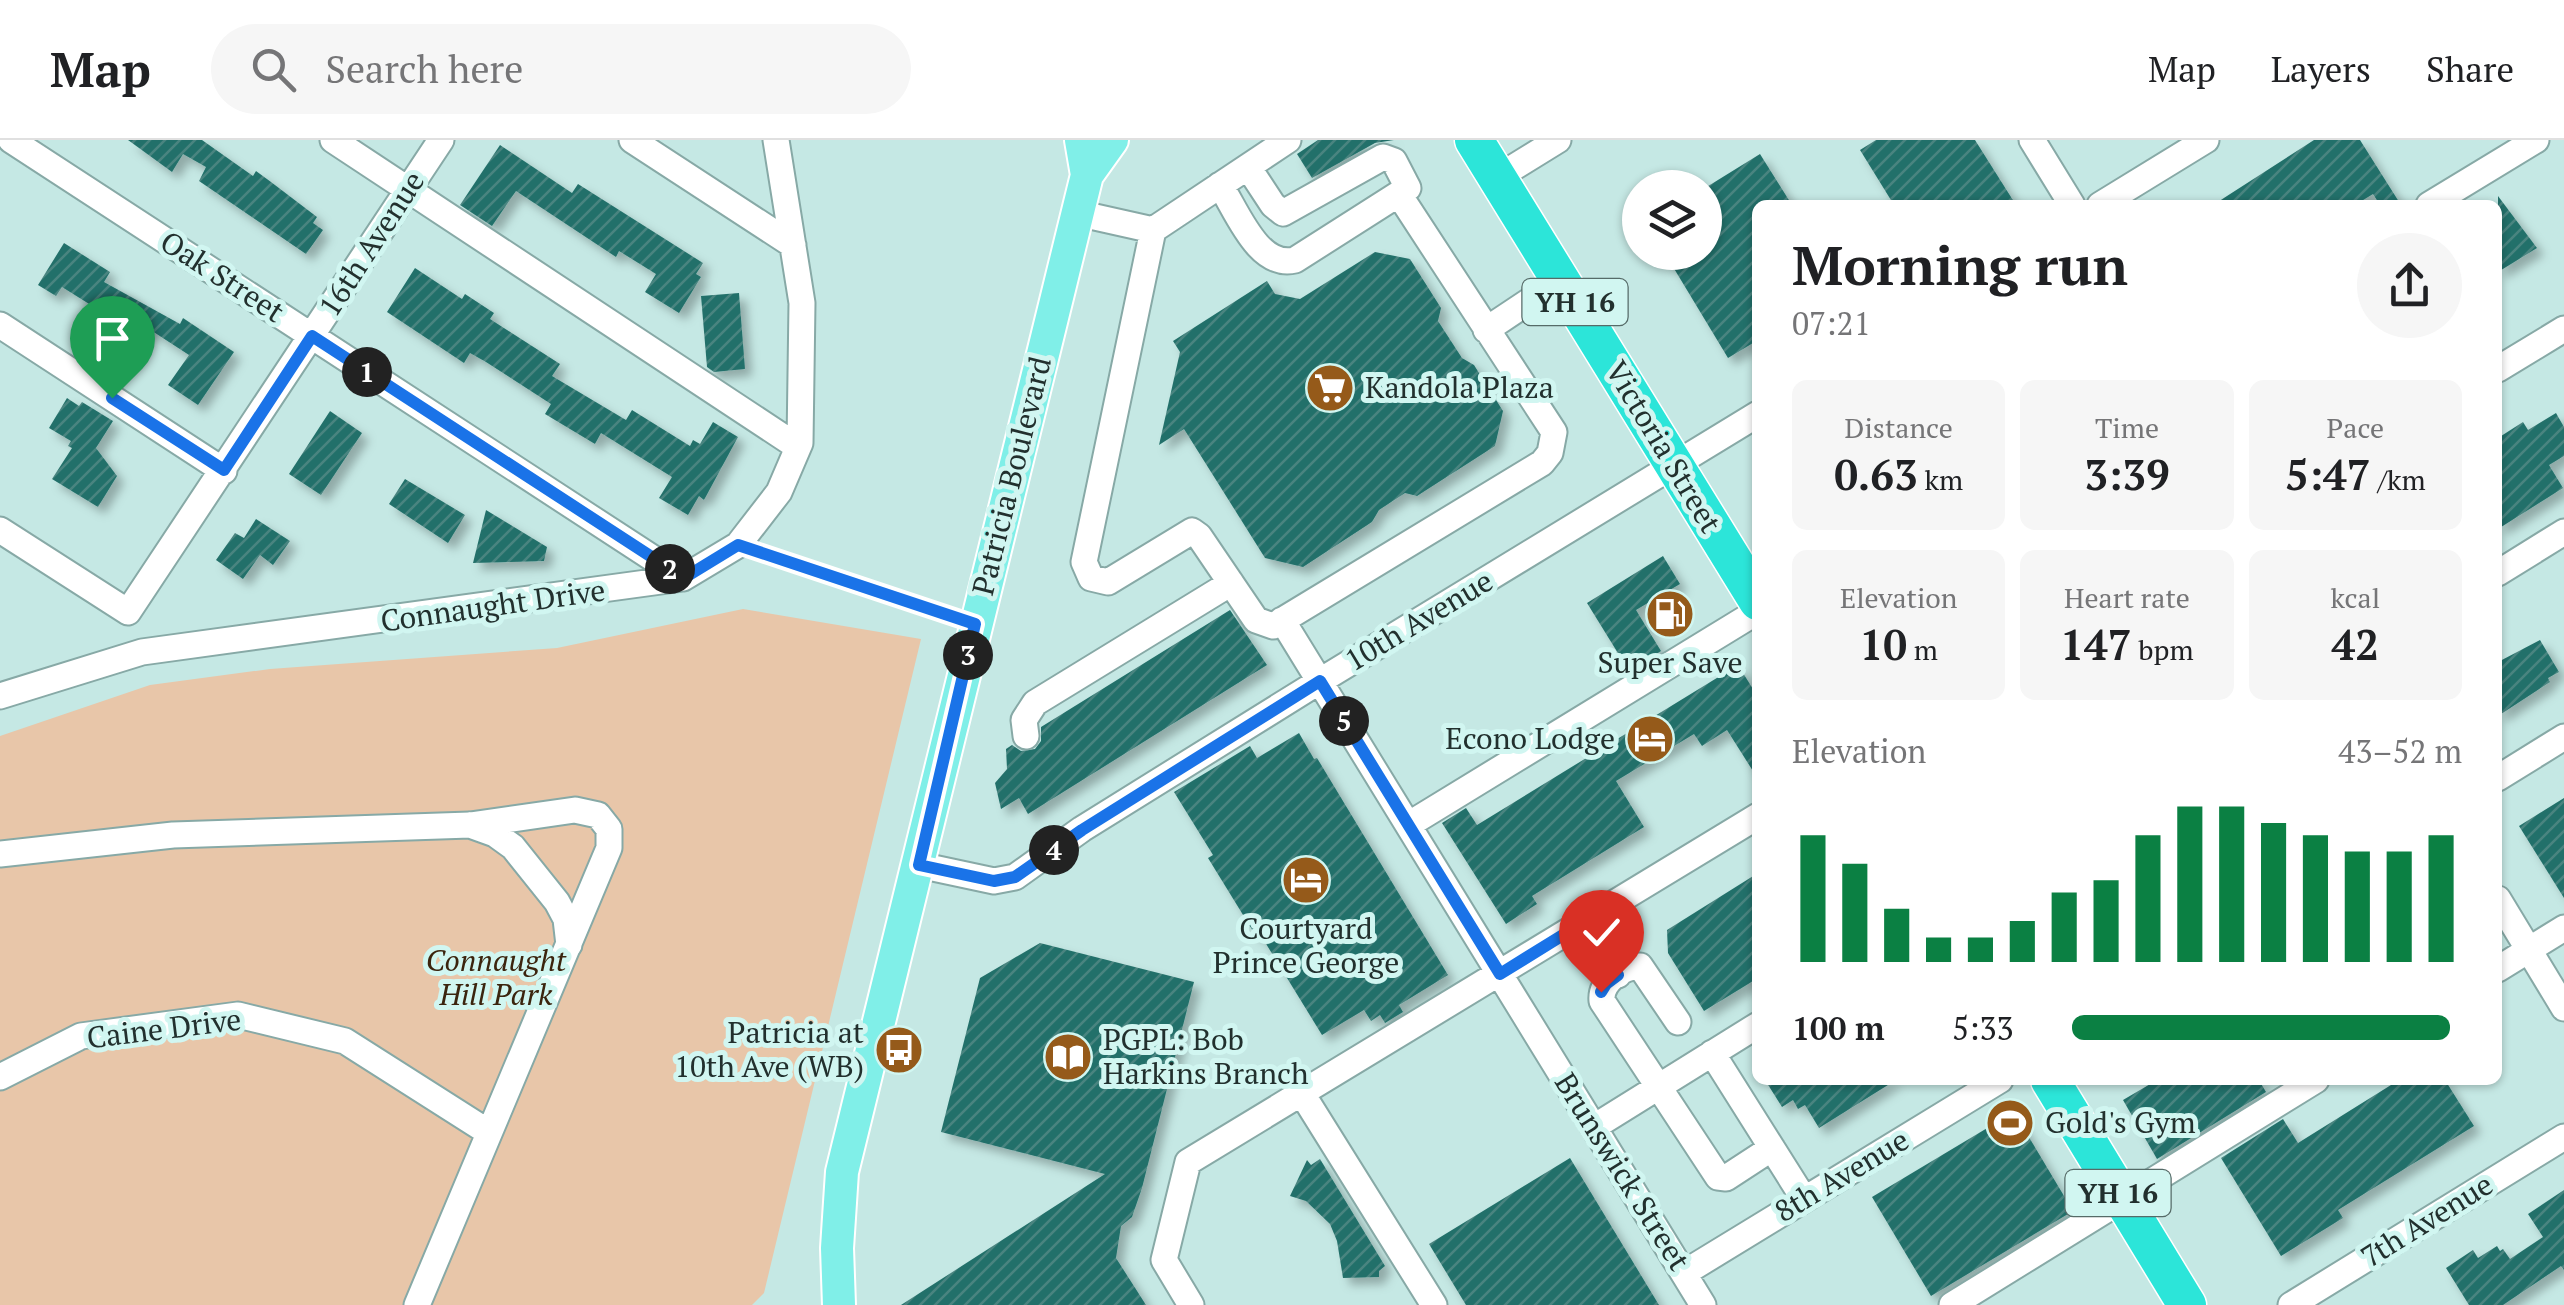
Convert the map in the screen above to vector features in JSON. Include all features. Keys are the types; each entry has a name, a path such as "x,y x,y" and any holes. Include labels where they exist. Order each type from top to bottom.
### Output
{"highway":[{"name":"Victoria Street","path":"1474,140 1752,591"},
{"name":"YH 16","path":"2053,1085 2186,1305"}],"main road":[{"name":"Patricia Boulevard","path":"1081,140 1087,175"},
{"name":"Patricia Boulevard","path":"839,1305 837,1248 842,1172 1077,212 1087,175 1112,140"}],"street":[{"name":"Oak Street","path":"12,140 684,578"},
{"path":"333,140 798,446"},
{"name":"16th Avenue","path":"128,612 441,140"},
{"path":"632,140 792,245"},
{"name":"Connaught Drive","path":"0,696 142,652 684,578 738,545 779,492 798,446 802,303 776,140"},
{"path":"1288,140 1153,230 1084,562 1092,578 1108,582 1192,531 1256,620 1273,626 1542,463 1550,454 1554,432 1400,196"},
{"path":"1498,177 1558,140"},
{"path":"2032,140 2069,200"},
{"path":"2108,200 2206,140"},
{"path":"2437,200 2536,140"},
{"path":"1220,185 1263,252 1284,262 1296,260 1408,188 1394,161 1383,157 1283,213 1272,205 1248,167"},
{"path":"1077,212 1153,230"},
{"path":"1486,330 1561,280"},
{"path":"0,325 224,470"},
{"path":"2502,367 2564,329"},
{"name":"10th Avenue","path":"919,865 994,881 1015,877 1082,830 1320,681 1752,418"},
{"path":"0,530 128,612 142,652"},
{"path":"2502,571 2564,532"},
{"path":"1026,736 1024,720 1035,703 1231,583"},
{"path":"1408,825 1752,615"},
{"name":"Brunswick Street","path":"1282,620 1703,1305"},
{"path":"2502,776 2564,737"},
{"path":"0,854 173,835 470,825 575,810 598,815 608,830 609,848 417,1305"},
{"path":"1191,1305 1164,1260 1188,1162 1752,820"},
{"path":"470,825 495,834 513,847 557,902 566,919 569,945"},
{"path":"2502,906 2564,1008"},
{"path":"1584,922 1618,975"},
{"path":"2502,966 2564,928"},
{"path":"1678,1022 1640,966 1632,966 1618,975 1601,992 1602,1001 1718,1178 1726,1178 1772,1148"},
{"name":"Caine Drive","path":"0,1077 81,1036 238,1015 344,1041 488,1132"},
{"path":"1594,1127 1752,1029"},
{"path":"1712,1053 1804,1199"},
{"name":"8th Avenue","path":"1684,1273 1992,1085"},
{"path":"1952,1305 2308,1085"},
{"path":"1301,1092 1434,1305"},
{"name":"7th Avenue","path":"2290,1305 2564,1137"}],"path":[{"path":"738,545 975,624"}],"green space":[{"name":"Connaught Hill Park","path":"743,609 921,639 764,1293 752,1305 0,1305 0,736 150,685 270,669 557,648"}],"building":[{"path":"128,140 202,140 253,176 256,171 271,182 317,217 313,223 323,230 306,254 199,181 206,167 183,154 172,172"},
{"path":"1318,140 1394,140 1375,143 1312,178 1297,154"},
{"path":"1876,140 1975,140 2013,200 1891,200 1860,150"},
{"path":"2314,140 2360,140 2398,200 2377,200 2373,194 2363,200 2221,200"},
{"path":"500,145 572,193 578,184 703,263 696,274 701,277 679,313 645,292 656,274 619,251 616,257 516,191 492,226 460,205"},
{"path":"1760,154 1789,200 1752,200 1752,344 1728,358 1675,270 1722,270 1722,177"},
{"path":"2502,201 2537,248 2502,270"},
{"path":"64,243 110,272 104,282 180,324 183,318 234,352 198,405 168,385 189,355 149,329 146,335 139,331 131,345 111,333 118,322 62,287 56,296 38,285"},
{"name":"Kandola Plaza","path":"1375,252 1410,259 1441,308 1438,321 1462,358 1474,365 1503,411 1495,446 1417,496 1405,493 1379,510 1372,522 1303,567 1265,558 1184,429 1159,445 1180,352 1173,341 1267,281 1275,294 1300,299"},
{"path":"415,268 462,299 465,294 494,313 490,319 560,364 552,376 626,420 632,410 690,446 693,440 700,444 713,422 738,437 704,500 699,496 688,515 659,498 672,477 601,433 595,444 545,414 551,404 486,362 470,353 464,363 387,312"},
{"path":"739,293 745,369 714,372 707,367 701,296"},
{"path":"67,398 79,406 82,402 113,421 96,448 117,476 98,507 52,479 72,448 68,446 71,441 49,428"},
{"path":"330,411 362,433 321,495 289,474"},
{"path":"2556,413 2564,427 2564,456 2549,465 2563,488 2502,526 2502,435 2523,422 2528,430"},
{"path":"405,479 465,515 448,543 389,504"},
{"path":"486,510 547,547 544,561 473,563"},
{"path":"256,519 290,541 273,565 260,555 243,579 216,560 235,533 244,538"},
{"path":"1663,556 1680,584 1636,610 1661,651 1629,671 1587,603"},
{"path":"1230,610 1267,665 1028,814 1019,798 1001,809 995,783 1007,769 1006,749 1012,745 1021,751 1035,749 1041,741 1041,727"},
{"path":"2540,640 2559,672 2502,713 2502,660"},
{"path":"1738,665 1752,687 1752,770 1727,730 1702,746 1694,734 1616,781 1644,827 1532,896 1537,904 1506,924 1442,823 1466,808 1477,825"},
{"path":"1299,733 1448,975 1399,1005 1403,1012 1385,1023 1380,1015 1371,1021 1364,1010 1322,1035 1208,858 1213,855 1174,792 1250,746 1257,758"},
{"path":"2564,798 2564,898 2519,826"},
{"path":"1752,877 1752,982 1704,1011 1668,953 1667,930"},
{"name":"PGPL: Bob Harkins Branch","path":"1040,943 1194,982 1142,1188 1132,1217 1121,1226 1116,1258 1146,1305 901,1305 1105,1174 941,1132 980,978"},
{"path":"1768,1085 1888,1085 1819,1128 1805,1105 1798,1109 1793,1100 1782,1107"},
{"path":"2148,1085 2262,1085 2266,1092 2157,1159 2123,1100"},
{"path":"2391,1085 2448,1085 2474,1126 2338,1210 2343,1218 2281,1256 2221,1158 2283,1119 2298,1143"},
{"path":"2014,1112 2073,1211 1931,1296 1872,1197"},
{"path":"1570,1158 1659,1305 1466,1305 1429,1244"},
{"path":"1320,1159 1385,1266 1379,1277 1343,1278 1330,1224 1306,1201 1290,1196 1307,1160 1311,1165"},
{"path":"2564,1190 2564,1270 2561,1266 2503,1305 2469,1305 2446,1268 2473,1250 2478,1258 2497,1246 2510,1259 2543,1237 2528,1214"}],"place":[{"name":"Kandola Plaza","path":"1330,388"},
{"name":"Super Save","path":"1670,614"},
{"name":"Econo Lodge","path":"1650,739"},
{"name":"Courtyard Prince George","path":"1306,880"},
{"name":"Patricia at 10th Ave (WB)","path":"899,1050"},
{"name":"PGPL: Bob Harkins Branch","path":"1068,1057"},
{"name":"Gold's Gym","path":"2010,1123"}],"route":[{"path":"112,398 224,470 312,336 684,578 738,545 975,624 919,865 994,881 1015,877 1082,830 1320,681 1500,974 1584,922 1618,975 1601,992"}]}
